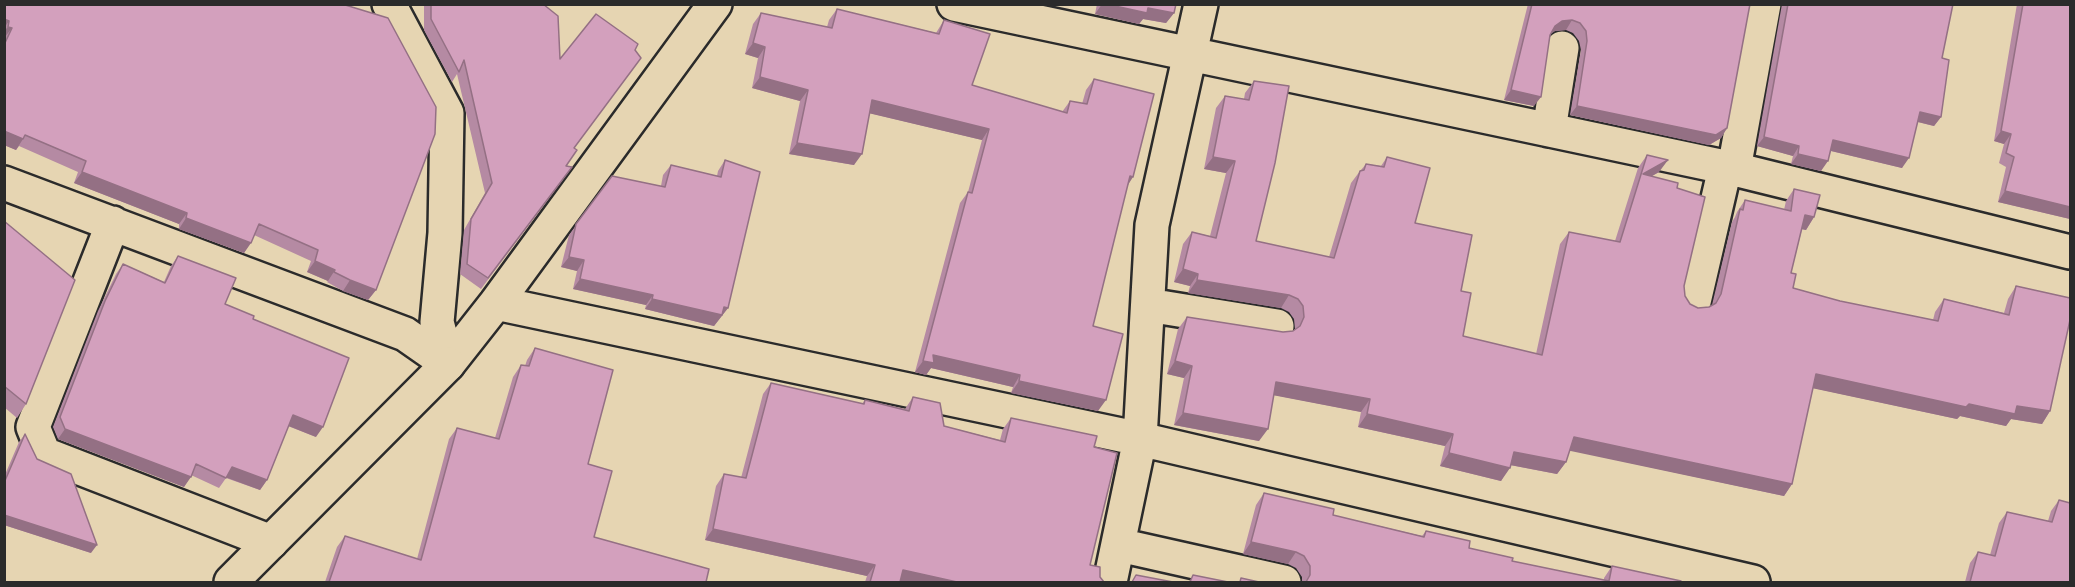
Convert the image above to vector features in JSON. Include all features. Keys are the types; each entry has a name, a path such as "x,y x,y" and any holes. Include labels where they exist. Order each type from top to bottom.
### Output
{"street":[{"path":"389,4 447,113 445,233 437,322 448,364"},
{"path":"231,582 448,364 496,303 715,4"},
{"path":"954,4 1729,168 2070,252"},
{"path":"1110,582 1140,439 1152,225 1201,4"},
{"path":"1694,302 1729,168 1764,4"},
{"path":"1549,130 1562,48"},
{"path":"4,183 405,334 448,364"},
{"path":"113,223 33,427 44,454 271,542"},
{"path":"496,303 1140,439 1753,582"},
{"path":"1148,305 1277,326"},
{"path":"1119,545 1284,582"}],"building":[{"path":"4,4 342,4 388,18 436,107 435,134 376,290 350,280 315,261 318,250 259,224 251,243 186,218 187,213 82,172 86,161 25,135 23,139 4,131 4,45 12,28 8,27 9,21 4,19"},
{"path":"431,4 543,4 558,16 560,59 596,14 638,44 635,50 641,58 574,148 577,150 566,166 572,167 488,278 467,264 471,219 492,183 464,60 459,72 431,19"},
{"path":"1106,4 1176,4 1174,13 1148,8 1147,13"},
{"path":"1532,4 1750,4 1727,128 1716,135 1577,106 1587,41 1586,31 1580,23 1572,20 1562,21 1555,26 1550,35 1541,97 1511,90"},
{"path":"1788,4 1953,4 1942,58 1949,60 1941,117 1920,112 1909,158 1833,140 1828,161 1798,154 1799,146 1764,137"},
{"path":"2023,4 2070,4 2070,207 2005,191 2014,157 2006,153 2011,134 2001,131"},
{"path":"837,9 939,34 944,20 990,34 972,85 1067,113 1070,101 1087,104 1094,79 1154,94 1133,177 1130,176 1093,326 1123,334 1106,400 1019,381 1020,375 933,355 934,363 923,361 968,192 972,193 989,129 872,100 862,154 797,143 808,90 760,77 765,47 753,43 761,13 832,28"},
{"path":"1254,81 1289,86 1275,163 1256,241 1334,258 1360,171 1364,170 1366,164 1384,167 1387,157 1430,168 1415,223 1472,235 1461,291 1471,293 1463,336 1542,355 1569,232 1620,242 1647,155 1668,160 1643,174 1678,183 1677,188 1705,197 1684,286 1685,296 1690,304 1698,308 1709,307 1716,303 1721,294 1740,209 1743,210 1745,200 1791,211 1794,189 1820,195 1814,217 1805,215 1791,273 1796,274 1793,288 1840,301 1938,321 1944,299 2009,315 2016,286 2070,298 2070,320 2050,411 2017,406 2015,414 1969,404 1966,407 1816,374 1792,484 1574,437 1566,462 1514,452 1510,468 1449,453 1453,434 1367,414 1370,399 1276,382 1268,429 1183,413 1192,366 1175,361 1187,317 1283,332 1293,331 1300,326 1304,317 1303,306 1298,299 1289,295 1197,280 1198,274 1183,269 1192,232 1216,238 1235,161 1213,157 1225,96 1249,100"},
{"path":"725,160 760,172 728,308 724,307 722,315 652,299 653,295 580,279 584,260 569,257 576,224 612,176 665,187 671,165 721,177"},
{"path":"4,221 75,280 26,404 4,386"},
{"path":"178,256 236,278 225,304 254,316 253,319 349,358 323,427 293,415 267,480 232,467 226,478 196,464 191,477 65,429 60,417 105,301 123,264 165,283"},
{"path":"535,348 613,370 588,464 612,471 594,537 709,569 706,582 329,582 345,536 421,560 457,428 499,439 521,365 529,366"},
{"path":"771,383 864,404 865,400 909,411 913,397 940,403 944,426 1005,442 1011,418 1097,436 1094,447 1117,453 1090,565 1100,567 1100,577 1104,582 957,582 903,570 900,582 870,582 875,565 713,529 724,474 746,478"},
{"path":"25,434 37,459 71,474 97,545 4,515 4,483"},
{"path":"1264,493 1334,509 1333,515 1424,537 1426,531 1470,541 1469,548 1513,558 1512,561 1609,581 1612,566 1681,582 1306,582 1310,575 1310,566 1304,556 1296,552 1251,542"},
{"path":"2059,500 2070,503 2070,582 1970,582 1978,552 1995,556 2007,512 2052,522"},
{"path":"1136,575 1173,582 1132,582"},
{"path":"1193,575 1228,582 1190,582"},
{"path":"1241,578 1259,582 1240,582"}]}
